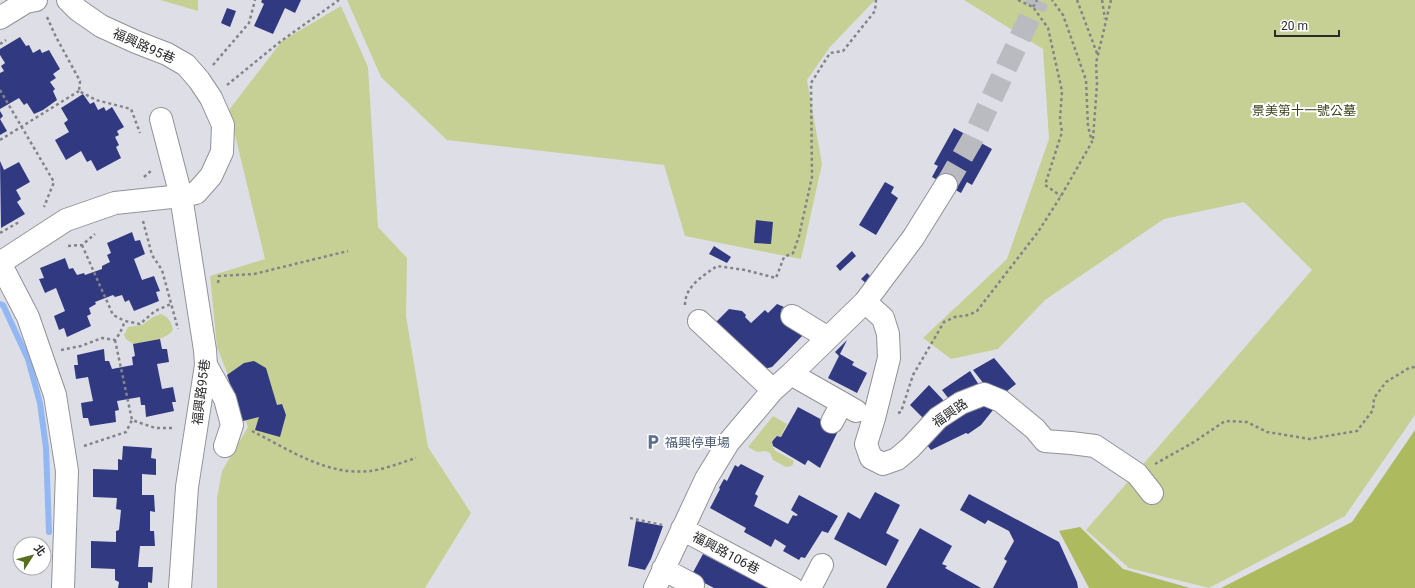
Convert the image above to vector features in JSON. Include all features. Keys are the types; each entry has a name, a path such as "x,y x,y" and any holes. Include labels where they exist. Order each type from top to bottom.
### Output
{"street":[{"name":"福興路95巷","path":"63,588 67,471 55,395 28,317 0,263 66,220 115,203 196,193 211,176 222,152 224,125 211,98 199,80 186,65 167,54 101,26 78,10 68,0"},
{"path":"0,18 26,2 41,8"},
{"name":"福興路95巷","path":"161,119 181,196 206,350 206,365 187,487 180,588"},
{"path":"693,585 659,579 706,479 728,443 773,390 870,296 913,238 946,185"},
{"name":"福興路","path":"870,296 883,318 888,334 889,358 858,410 871,458 883,464 897,459 910,448 938,418 961,403 984,394 1002,401 1035,429 1045,441 1095,446 1136,474 1152,493"},
{"path":"792,316 828,338"},
{"path":"699,321 773,390"},
{"path":"206,365 225,399 232,425 226,446"},
{"path":"791,374 858,410"},
{"path":"832,422 858,410"},
{"name":"福興路106巷","path":"682,529 792,588"},
{"path":"810,588 822,565"}],"path":[{"path":"199,80 249,23 255,0"},
{"path":"211,98 281,41 339,0"},
{"path":"699,321 692,318 685,308 685,298 692,286 705,274 717,266 745,270 776,278 784,257 793,253 800,236 812,177 811,83 830,53 843,51 875,11 876,0"},
{"path":"1018,0 1033,8 1048,28 1062,91 1060,119 1062,132 1045,185 1061,196"},
{"path":"1033,8 1037,0"},
{"path":"1052,0 1063,15 1086,80 1088,126 1092,142"},
{"path":"1077,0 1098,57"},
{"path":"1102,0 1106,21"},
{"path":"858,410 892,418 901,412 913,375 944,322 955,317 968,315 978,311 1038,232 1061,196 1092,142 1097,84 1096,63 1111,0"},
{"path":"41,8 80,81 79,91"},
{"path":"0,90 54,182 44,208 51,206"},
{"path":"0,140 79,91"},
{"path":"79,91 96,100 131,109 143,138"},
{"path":"138,178 146,177 154,167"},
{"path":"0,234 25,219"},
{"path":"137,219 142,220 152,255 162,270 178,330"},
{"path":"61,246 82,245 98,232"},
{"path":"82,245 113,315 125,321 140,324 155,311 171,304"},
{"path":"218,283 219,276 254,274 348,252"},
{"path":"80,447 126,432 132,420 115,340 125,321"},
{"path":"61,350 81,346 102,338 115,340"},
{"path":"58,343 63,357"},
{"path":"1136,474 1194,442 1225,421 1247,422 1267,432 1310,439 1357,431 1373,410 1374,398 1386,382 1409,368 1415,367"},
{"path":"132,420 155,428 179,427"},
{"path":"232,425 250,430 314,462 340,471 370,471 416,458"},
{"path":"630,518 682,529"}],"green space":[{"path":"160,0 198,0 198,11"},
{"path":"347,0 875,0 830,47 807,80 822,164 801,259 685,236 664,165 447,140 381,77"},
{"name":"景美第十一號公墓","path":"964,0 1415,0 1415,415 1345,516 1209,588 1129,568 1086,530 1312,270 1244,202 1164,219 1045,300 998,349 951,359 923,338 1007,259 1049,139 1043,49"},
{"path":"341,6 368,67 378,227 407,258 406,316 428,447 471,513 425,588 217,588 217,498 222,471 248,427 217,347 210,276 265,259 229,110 282,41"},
{"path":"161,314 168,318 173,330 165,337 144,343 133,344 126,339 124,335 128,327 142,325 153,317"},
{"path":"773,416 787,424 781,436 774,438 772,442 774,450 794,461 792,466 786,467 773,460 770,453 766,451 757,452 748,447"},
{"path":"1415,430 1415,588 1221,588 1352,522"},
{"path":"1080,527 1123,569 1190,588 1089,588 1059,531"}],"building":[{"path":"262,0 301,0 295,13 285,8 273,34 254,26 264,4 261,2"},
{"path":"227,8 236,11 230,27 221,23"},
{"path":"20,37 26,46 29,45 33,53 40,49 42,53 49,50 60,69 53,74 56,78 50,82 55,89 53,91 57,100 43,110 34,114 27,103 24,105 19,98 0,109 0,73 4,71 1,66 5,63 0,55 0,49"},
{"path":"83,94 90,104 94,102 98,110 104,107 106,111 112,107 124,127 117,131 119,135 115,137 119,145 116,147 121,158 97,171 91,160 87,162 81,151 66,160 55,140 69,132 64,123 68,120 61,108"},
{"path":"0,111 3,116 0,119"},
{"path":"0,119 7,131 0,135"},
{"path":"954,128 992,149 972,185 967,182 961,193 932,177 938,166 934,164"},
{"path":"0,161 4,170 19,162 30,182 16,190 21,199 17,202 25,214 1,228"},
{"path":"885,182 894,187 891,193 898,198 876,235 859,225"},
{"path":"756,220 773,222 771,244 754,243"},
{"path":"132,232 135,241 140,240 145,254 134,259 142,280 154,276 160,291 156,292 159,301 134,311 129,300 125,302 122,295 115,297 113,295 95,302 96,304 89,308 91,314 87,316 91,326 67,337 64,328 59,330 54,316 65,311 56,288 45,293 39,279 44,278 40,268 65,258 69,269 73,268 77,275 84,273 85,275 102,269 102,266 110,262 107,255 111,253 107,243"},
{"path":"714,246 731,257 727,263 709,254"},
{"path":"852,251 856,256 840,271 836,266"},
{"path":"867,273 872,278 867,284 861,279"},
{"path":"777,304 784,307 781,310 804,334 772,367 764,369 714,324 729,309 742,311 751,323 765,310 768,313"},
{"path":"160,339 162,349 167,349 169,362 157,364 162,389 173,387 176,402 172,402 174,411 146,417 145,405 141,405 140,397 117,401 119,410 115,411 116,422 90,426 88,418 83,418 81,403 93,401 88,377 76,379 74,365 78,365 77,355 104,349 105,361 109,361 112,369 133,365 132,357 135,356 133,344"},
{"path":"847,340 840,354 854,362 852,365 867,373 857,393 828,378 839,356 835,352"},
{"path":"994,358 1016,384 1002,395 984,384 973,370"},
{"path":"254,361 266,368 277,405 282,404 286,415 280,437 255,430 259,417 239,422 240,414 227,375 244,363"},
{"path":"970,371 981,388 952,403 942,390"},
{"path":"929,385 945,402 927,422 910,405"},
{"path":"984,399 993,410 981,425 968,434 966,433 931,450 923,440"},
{"path":"798,407 839,429 820,468 808,460 805,465 773,446 772,442 777,436 781,437"},
{"path":"123,446 152,448 151,458 156,459 156,475 142,474 142,495 154,495 155,512 150,511 150,531 154,531 155,546 140,546 138,567 153,567 152,583 148,582 148,588 118,588 119,582 115,580 115,569 91,568 91,541 116,542 116,531 119,530 121,510 116,509 117,498 93,497 93,469 118,470 118,459 122,460"},
{"path":"741,464 764,476 755,494 758,496 754,506 788,524 793,515 798,515 791,510 799,495 838,516 828,533 822,531 805,558 801,557 799,560 783,551 786,546 775,539 771,547 744,532 746,528 710,508 724,479 727,481 735,465 738,467"},
{"path":"875,492 900,505 886,533 899,540 886,566 834,539 848,512 860,519"},
{"path":"969,494 1059,542 1077,582 1078,588 993,588 1007,561 1004,559 1014,541 1009,531 988,520 985,524 960,510"},
{"path":"636,521 663,526 651,559 645,570 628,566"},
{"path":"920,528 952,546 942,564 947,566 945,568 981,588 886,588"},
{"path":"703,554 768,588 714,588 691,576"}],"waterway":[{"path":"0,304 3,305 28,359 40,403 46,448 49,532"}],"tunnel":[{"path":"946,185 973,138 1038,0"}],"place":[{"name":"福興停車場","path":"653,442"}]}
